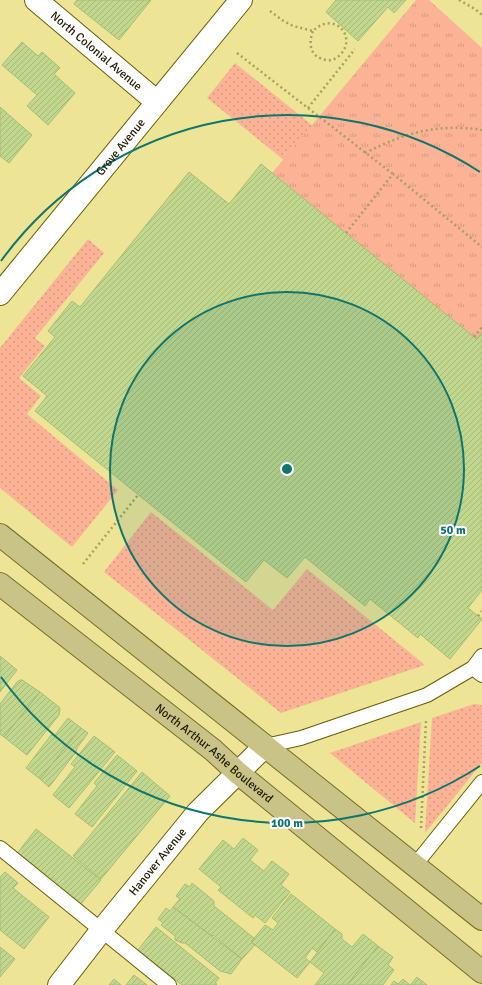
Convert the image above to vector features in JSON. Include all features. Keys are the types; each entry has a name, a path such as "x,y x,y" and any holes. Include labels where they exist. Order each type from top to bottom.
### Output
{"main road":[{"path":"0,535 482,919"},
{"name":"North Arthur Ashe Boulevard","path":"0,584 213,750 238,773 482,972"}],"street":[{"name":"North Colonial Avenue","path":"36,0 157,102"},
{"name":"Grove Avenue","path":"0,294 241,0"},
{"name":"Hanover Avenue","path":"58,985 198,812 265,746"}],"lane":[{"path":"265,746 301,738 428,695 477,671 482,656"},
{"path":"415,866 482,782"},
{"path":"0,848 169,985"}],"path":[{"path":"459,0 475,9 482,15"},
{"path":"270,11 293,26 313,31"},
{"path":"328,23 339,27 346,36 347,42 342,53 332,60 320,58 311,49 310,37 313,31 322,24 328,23"},
{"path":"308,108 355,49"},
{"path":"237,52 393,174 482,247"},
{"path":"365,153 384,143 432,129 454,127 482,130"},
{"path":"346,234 393,174"},
{"path":"474,337 482,327"},
{"path":"83,564 138,495"},
{"path":"478,616 482,611"},
{"path":"420,833 426,720"}],"green space":[{"path":"416,0 429,0 482,48 482,332 476,339 272,173"},
{"path":"235,63 381,181 353,216 207,98"},
{"path":"88,239 104,253 35,338 45,346 19,378 41,396 27,414 118,490 72,547 0,488 0,348"},
{"path":"151,512 273,610 307,569 425,665 281,713 104,572"},
{"path":"474,704 482,705 482,763 425,833 432,718"},
{"path":"421,722 415,823 330,753"}],"building":[{"path":"77,0 151,0 119,40 74,4"},
{"path":"336,0 406,0 394,13 388,7 358,41 326,12"},
{"path":"22,42 38,56 42,52 60,68 54,74 75,93 48,125 27,106 37,95 2,65"},
{"path":"0,107 32,135 9,163 0,156"},
{"path":"261,164 476,339 482,332 482,590 468,608 482,619 450,659 420,634 418,638 370,599 365,606 305,557 287,578 264,560 246,582 35,411 47,396 23,376 55,337 48,331 72,301 80,307 189,172 229,204"},
{"path":"0,656 17,670 0,692"},
{"path":"20,680 40,692 4,737 0,734 0,704"},
{"path":"40,692 59,707 59,715 27,755 4,737"},
{"path":"68,718 81,728 40,779 26,768 51,735 55,735"},
{"path":"81,728 88,733 77,748 76,752 49,787 40,779"},
{"path":"94,736 115,752 69,808 53,795 75,767 71,764"},
{"path":"117,755 137,771 92,827 75,814 97,786 94,783"},
{"path":"142,772 170,796 101,879 73,856"},
{"path":"36,829 101,880 80,905 16,855"},
{"path":"243,838 258,850 250,860 264,871 272,861 289,874 281,885 290,892 265,923 255,915 253,918 218,890 221,887 199,869 223,840 234,849"},
{"path":"5,872 18,883 13,888 49,917 24,949 0,930 0,877"},
{"path":"192,883 214,901 214,906 254,938 251,942 255,945 242,959 213,935 212,936 173,907 180,899 176,896 185,884 190,887"},
{"path":"291,894 335,929 317,952 312,948 305,958 310,962 297,978 251,942 265,925 273,930 278,923 272,918"},
{"path":"173,907 242,959 231,974 220,971 185,943 175,940 175,936 161,925 163,923 158,919 166,908 170,911"},
{"path":"156,927 219,978 215,983 217,984 182,985 138,950"},
{"path":"335,929 342,934 342,939 352,947 363,934 378,946 347,985 315,985 324,973 310,962"},
{"path":"378,946 393,957 388,965 394,970 383,985 347,985"},
{"path":"0,947 15,959 0,977"},
{"path":"134,975 147,985 126,985"},
{"path":"417,977 427,985 410,985"},
{"path":"114,979 121,985 109,985"},
{"path":"403,979 410,985 391,985 394,981 398,984"}]}
